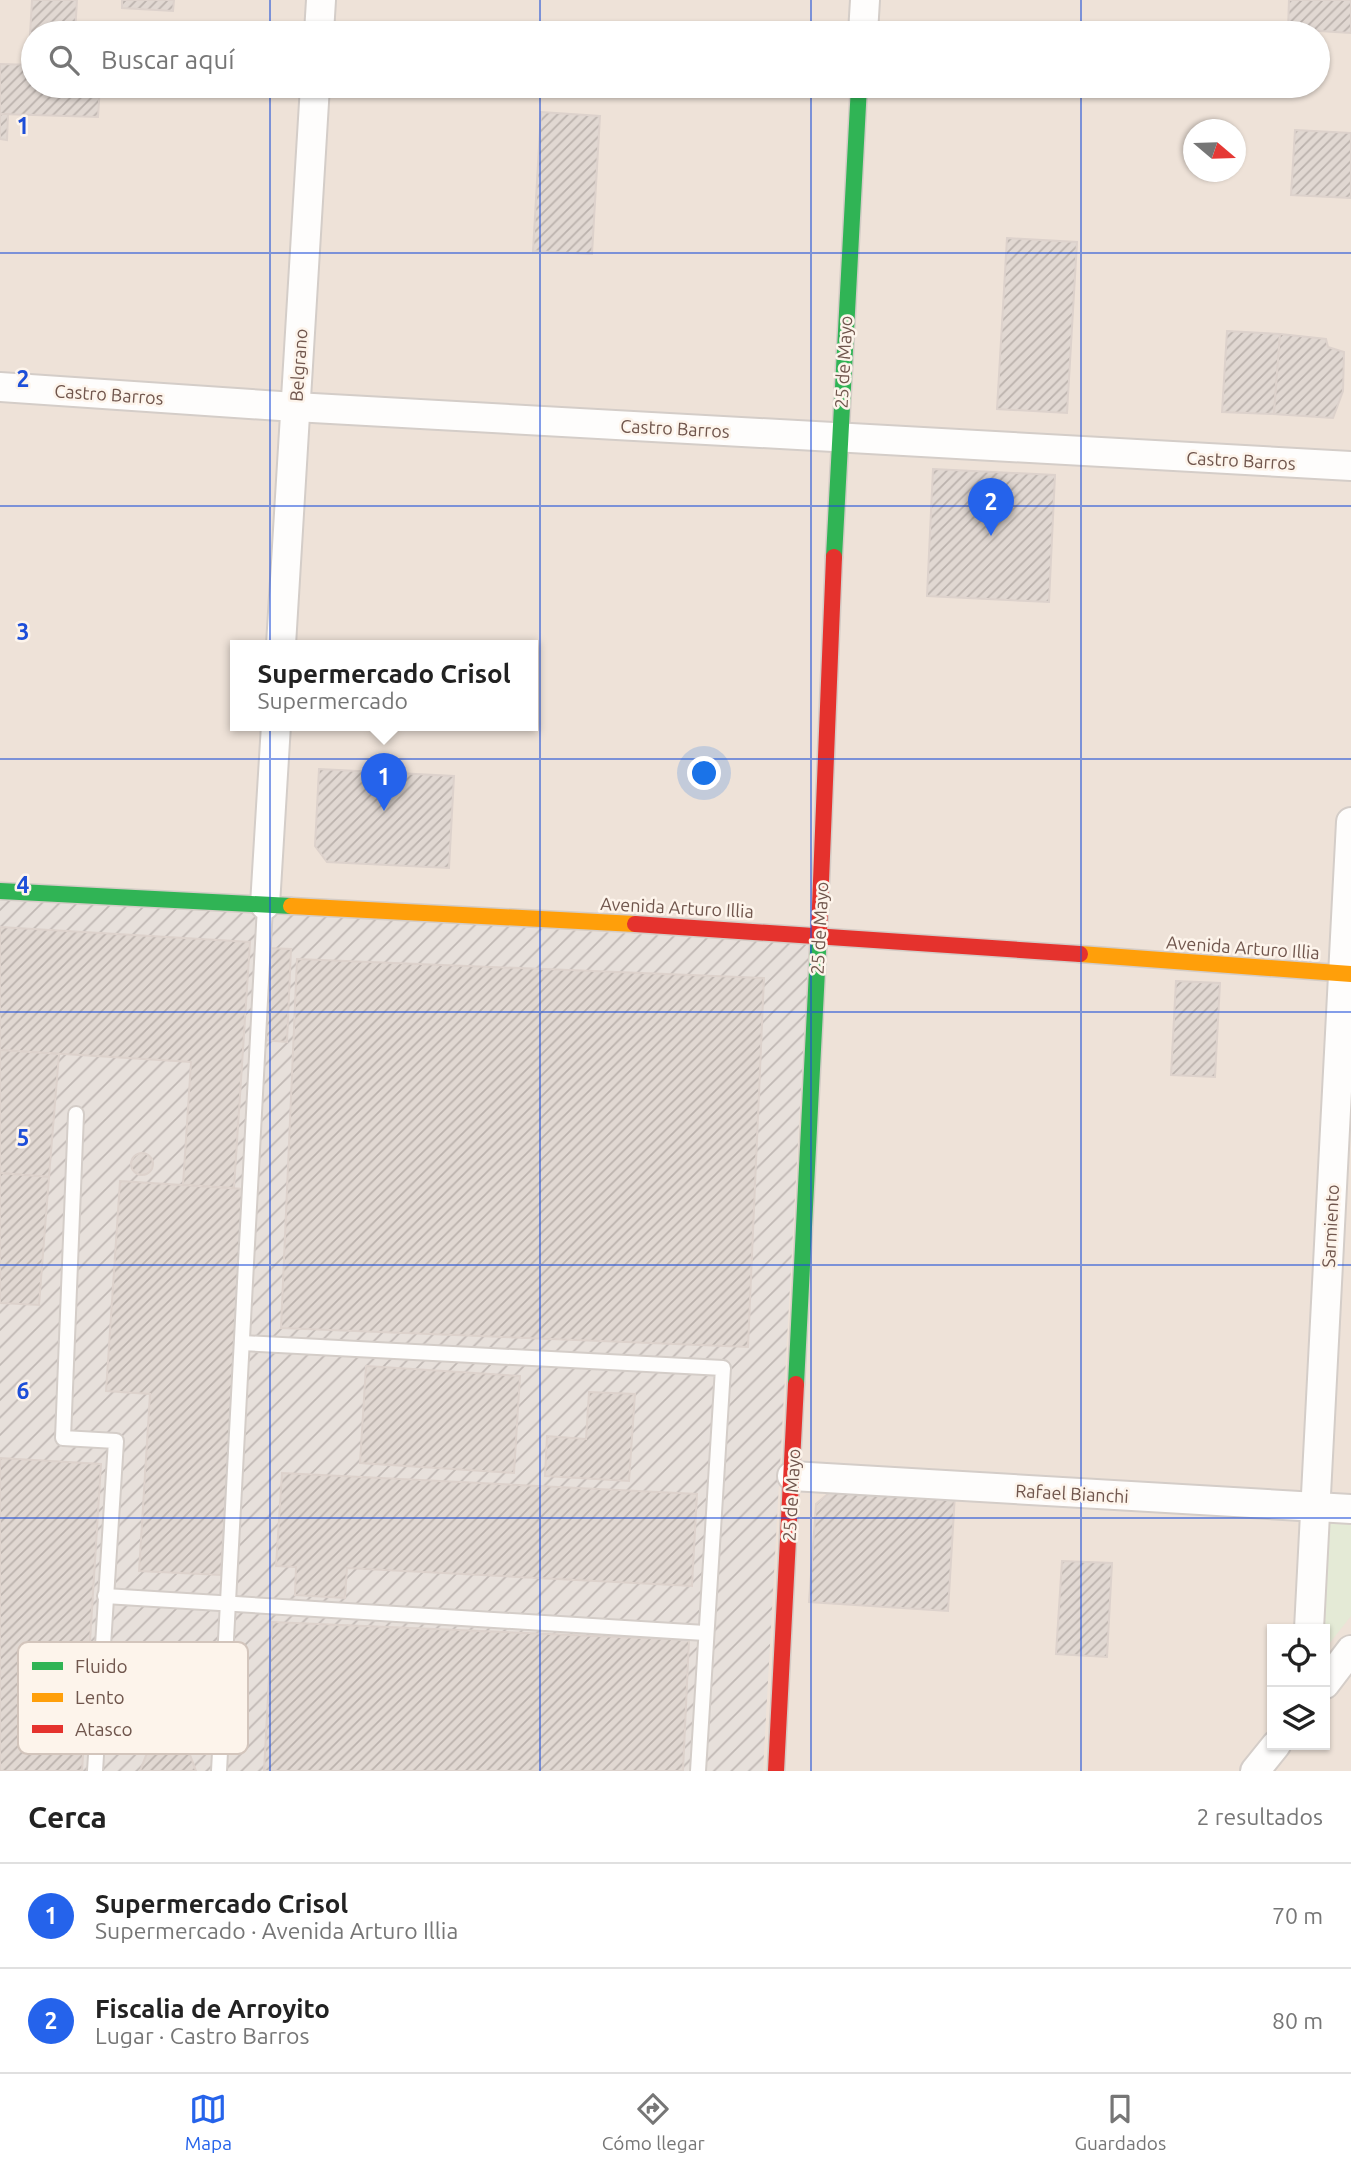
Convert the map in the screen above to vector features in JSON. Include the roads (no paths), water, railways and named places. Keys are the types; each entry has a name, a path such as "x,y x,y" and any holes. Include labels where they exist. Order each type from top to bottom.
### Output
{"street":[{"path":"319,21 321,0"},
{"path":"863,21 864,0"},
{"name":"Belgrano","path":"281,640 314,98"},
{"name":"25 de Mayo","path":"776,1771 819,934 839,436 858,98"},
{"name":"Castro Barros","path":"0,387 295,407 1351,466"},
{"path":"265,905 276,731"},
{"name":"Sarmiento","path":"1309,1624 1347,974 1351,822"},
{"name":"Avenida Arturo Illia","path":"0,891 819,934 1347,974"},
{"name":"Rafael Bianchi","path":"792,1476 1351,1509"},
{"path":"1330,1677 1351,1650"},
{"path":"1255,1771 1272,1750"}],"lane":[{"path":"225,1642 265,905"},
{"path":"76,1114 62,1438 116,1441 102,1642"},
{"path":"242,1343 723,1368 698,1771"},
{"path":"105,1596 705,1633"}],"place":[{"name":"Fiscalia de Arroyito","path":"991,536"},
{"name":"Supermercado Crisol","path":"384,811"}]}
